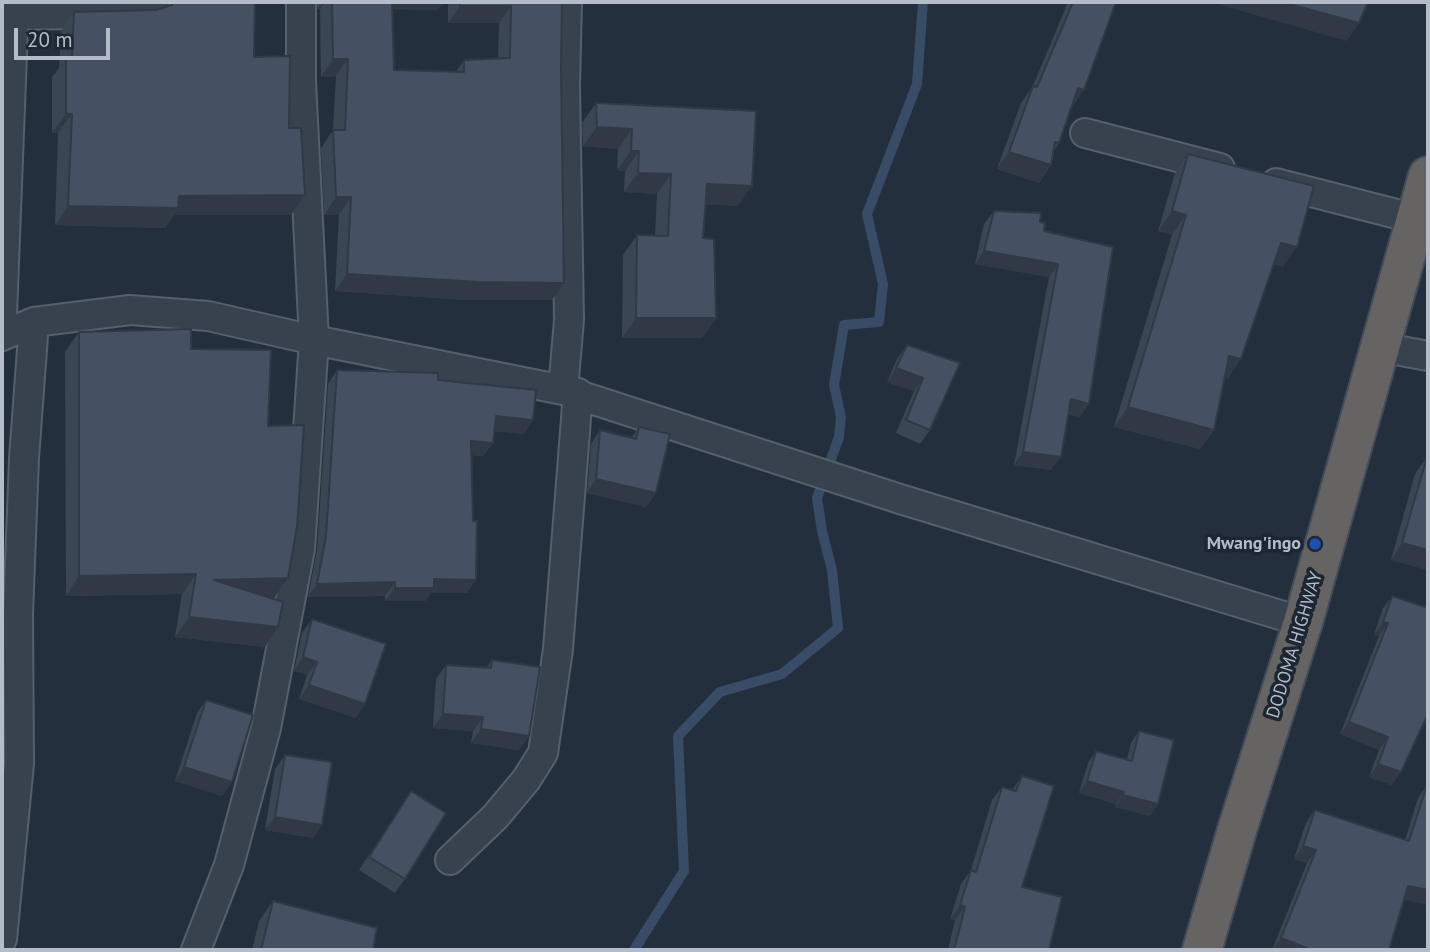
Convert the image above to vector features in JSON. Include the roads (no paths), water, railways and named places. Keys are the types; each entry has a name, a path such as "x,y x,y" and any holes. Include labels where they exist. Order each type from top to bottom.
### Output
{"highway":[{"name":"DODOMA HIGHWAY","path":"1202,950 1303,622 1428,176"}],"street":[{"path":"2,314 15,8 142,13 151,9 155,2"},
{"path":"196,950 229,865 266,727 300,549 314,340 301,81 301,2"},
{"path":"450,860 495,817 526,780 543,754 558,649 571,392 565,85 568,2"},
{"path":"1085,133 1416,219"},
{"path":"2,336 34,322 130,310 208,316 571,392 900,499 1303,622"},
{"path":"2,939 19,764 18,614 24,458 34,322"},
{"path":"1380,347 1428,356"}],"waterway":[{"path":"634,950 684,871 678,736 720,692 782,674 838,628 832,570 817,498 839,437 841,417 834,385 844,325 879,322 883,284 867,214 917,84 923,2"}],"place":[{"name":"Mwang'ingo","path":"1315,544"}]}
